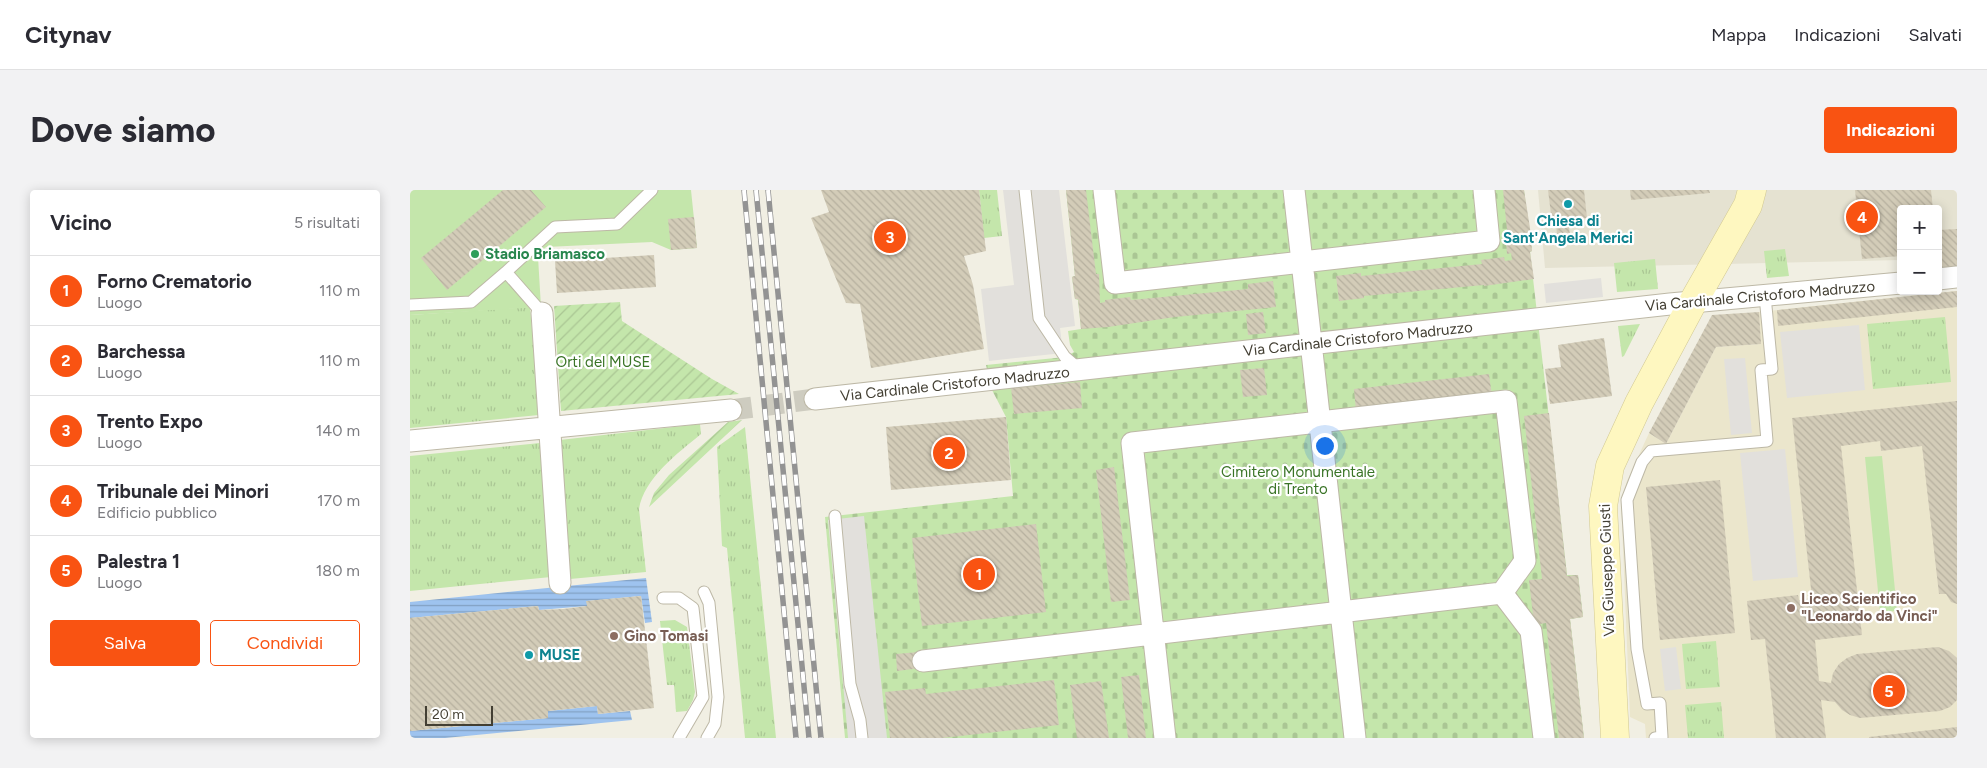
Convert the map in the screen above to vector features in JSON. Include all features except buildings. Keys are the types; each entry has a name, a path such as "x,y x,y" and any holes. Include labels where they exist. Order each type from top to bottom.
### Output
{"street":[{"path":"1104,190 1115,283 1489,241 1484,190"},
{"path":"1294,190 1355,738"},
{"name":"Via Giuseppe Giusti","path":"1615,738 1603,506 1607,477 1610,466 1640,403 1693,302 1748,205 1752,190"},
{"path":"1942,279 1957,277"},
{"name":"Via Cardinale Cristoforo Madruzzo","path":"815,399 1693,302 1897,282"},
{"path":"542,313 560,583"},
{"path":"923,661 1154,634 1342,612 1502,593 1525,561 1506,401 1132,443 1154,634 1165,738"},
{"path":"410,441 731,410"},
{"path":"1502,593 1531,631 1544,738"}],"lane":[{"path":"410,306 471,302 555,227 616,224 652,190"},
{"path":"1025,190 1039,318 1065,357 1080,370"},
{"path":"506,272 542,313"},
{"path":"1655,738 1662,737 1660,703 1647,704 1637,649 1627,500 1642,462 1651,451 1767,441 1761,370 1772,368 1765,296"},
{"path":"835,516 850,684 860,720 862,738"},
{"path":"704,592 709,603 718,696 715,724 706,738"},
{"path":"663,598 679,598 693,608 703,697 679,738"}],"shaded area":[{"path":"1003,190 1059,190 1075,326 1060,328 1063,353 989,361 981,289 1014,285"},
{"path":"1538,190 1957,190 1957,259 1942,259 1942,205 1897,205 1897,260 1545,268"},
{"path":"1601,278 1603,297 1546,303 1544,284"},
{"name":"Liceo Scientifico \"Leonardo da Vinci\"","path":"1957,291 1957,738 1646,738 1645,724 1630,717 1621,500 1627,481 1649,433 1666,444 1716,347 1760,344 1759,312 1919,295 1942,295 1942,293"},
{"path":"1859,325 1865,390 1787,398 1780,332"},
{"path":"1745,358 1752,433 1731,435 1724,359"},
{"path":"1785,449 1798,577 1753,581 1740,453"},
{"path":"864,516 887,738 848,738 828,520"},
{"path":"1676,647 1681,689 1665,691 1660,649"}],"green space":[{"name":"Stadio Briamasco","path":"410,190 691,190 697,248 671,250 652,242 546,247 538,257 541,307 410,315"},
{"path":"979,190 997,190 1002,236 984,238"},
{"name":"Cimitero Monumentale di Trento","path":"1066,190 1524,190 1567,575 1578,575 1583,617 1570,619 1584,738 845,738 825,517 1013,496 1006,417 992,390 986,365 1065,357 1074,352 1070,345 1068,331 1081,329 1078,300 1075,299 1072,277 1075,276"},
{"path":"1785,249 1789,276 1767,278 1764,251"},
{"path":"1655,259 1658,289 1617,292 1614,263"},
{"name":"Orti del MUSE","path":"620,302 622,321 712,379 739,394 561,411 554,306"},
{"path":"530,307 539,415 410,428 410,315"},
{"path":"1945,317 1951,382 1873,389 1867,324"},
{"path":"1640,324 1624,356 1622,357 1618,326"},
{"path":"742,420 649,507 654,493 669,475 728,422"},
{"path":"700,424 701,434 663,467 642,498 639,509 646,572 570,579 560,440"},
{"path":"745,427 776,738 745,738 727,548 722,546 717,447"},
{"path":"540,443 551,577 410,591 410,456"},
{"path":"1882,456 1897,611 1880,612 1865,457"},
{"path":"675,620 687,627 695,692 687,711 676,712 674,685 667,685 660,621"},
{"path":"1716,641 1720,687 1686,689 1682,644"},
{"path":"1721,702 1724,738 1688,738 1685,705"}],"water":[{"path":"646,578 652,622 645,623 641,596 587,601 587,606 539,610 538,606 410,618 410,602"},
{"path":"597,706 598,714 630,711 632,720 445,738 410,738 410,731 548,718 548,711"}],"tunnel":[{"path":"731,410 815,399"}],"railway":[{"path":"744,190 796,738"},
{"path":"756,190 809,738"},
{"path":"768,190 821,738"}],"place":[{"name":"Chiesa di Sant'Angela Merici","path":"1568,204"},
{"name":"Tribunale dei Minori","path":"1862,217"},
{"name":"Trento Expo","path":"890,237"},
{"name":"Stadio Briamasco","path":"475,254"},
{"name":"Barchessa","path":"949,453"},
{"name":"Forno Crematorio","path":"979,574"},
{"name":"Liceo Scientifico \"Leonardo da Vinci\"","path":"1791,608"},
{"name":"Gino Tomasi","path":"614,636"},
{"name":"MUSE","path":"529,655"},
{"name":"Palestra 1","path":"1889,691"}]}
